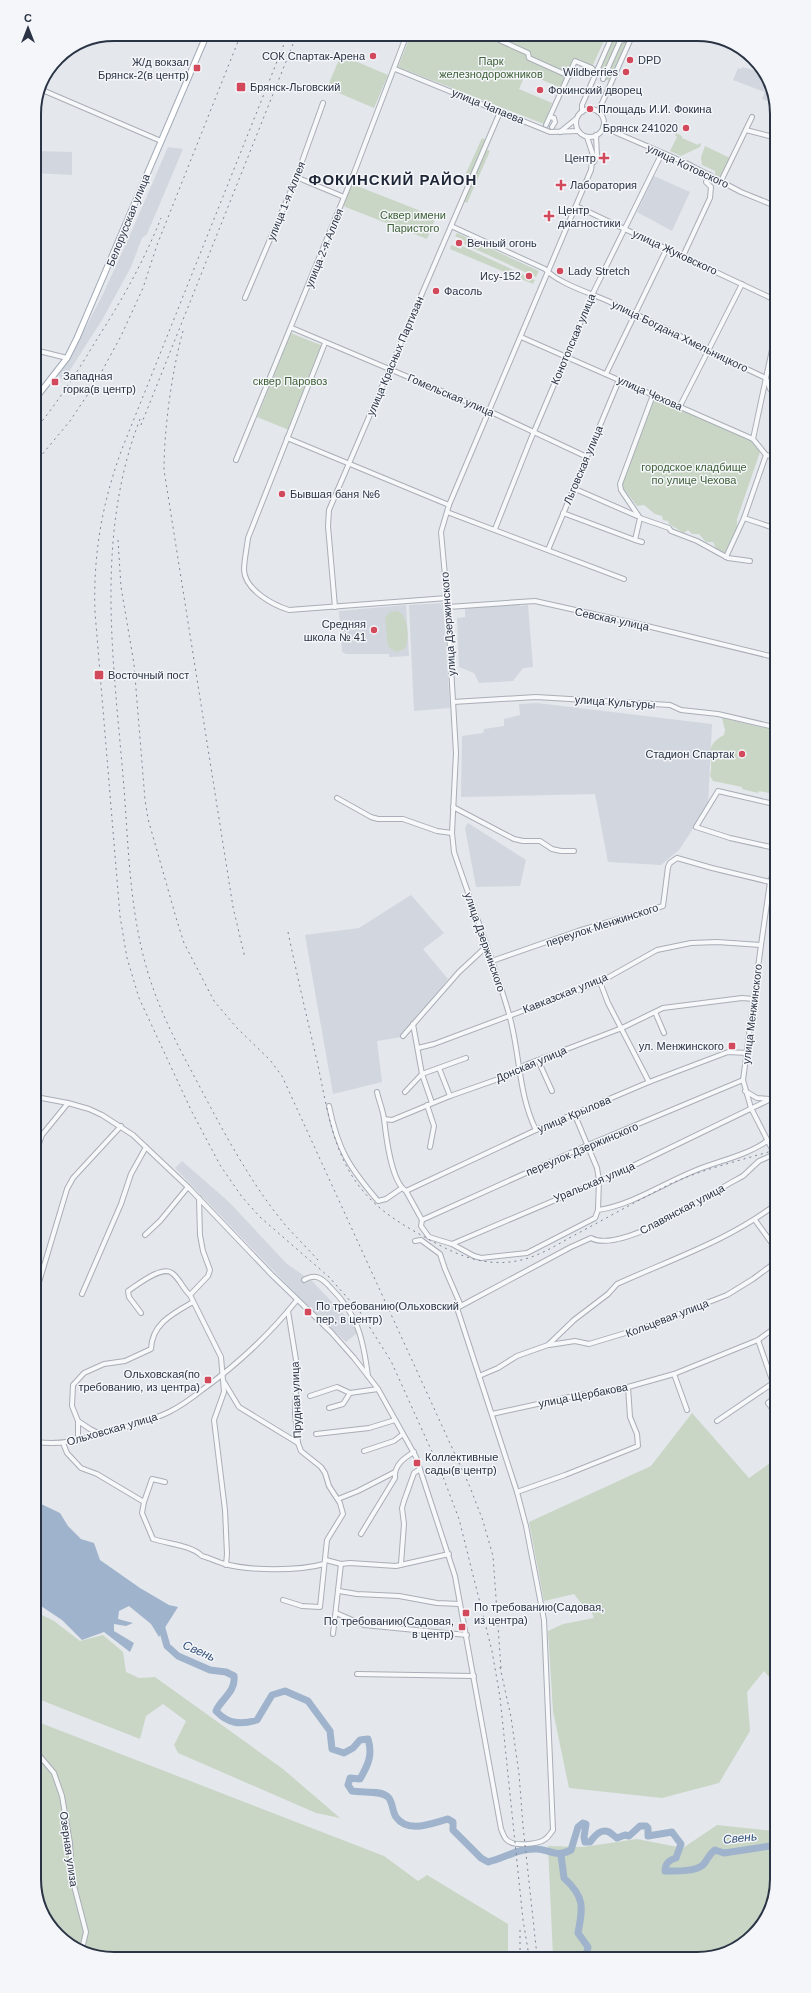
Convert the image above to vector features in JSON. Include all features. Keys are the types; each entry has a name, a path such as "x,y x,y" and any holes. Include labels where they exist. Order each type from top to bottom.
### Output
{"main road":[{"name":"Белорусская улица","path":"41,391 67,358 107,270 204,41"}],"street":[{"name":"улица 2-я Аллея","path":"236,460 292,328 395,69 405,41"},
{"path":"501,41 528,53 529,58 569,76"},
{"path":"582,112 582,105 610,41"},
{"path":"603,79 620,41"},
{"path":"598,112 630,41"},
{"path":"546,125 575,61 592,68"},
{"name":"улица Чапаева","path":"395,69 550,132 578,131"},
{"path":"45,91 161,141"},
{"name":"улица 1-я Аллея","path":"245,298 296,177 323,103"},
{"path":"559,132 576,119 582,112 590,109 598,112 603,120 603,127 596,135 587,137"},
{"name":"улица Красных Партизан","path":"336,607 328,517 349,463 500,112"},
{"path":"550,117 554,118 555,122 552,127"},
{"path":"721,181 752,117"},
{"path":"576,119 578,131 587,137 594,162"},
{"name":"улица Котовского","path":"603,127 770,204"},
{"path":"746,130 770,136"},
{"name":"улица Дзержинского","path":"536,1130 529,1116 509,1015 487,946 454,852 452,833 456,753 448,607 441,532 449,505 522,338 594,162 596,135"},
{"name":"Конотопская улица","path":"495,530 592,293 662,153"},
{"path":"683,256 710,198 711,187 706,182 710,175"},
{"path":"296,177 344,197"},
{"name":"улица Жуковского","path":"576,206 770,298"},
{"name":"улица Богдана Хмельницкого","path":"451,226 545,270 552,276 592,293 766,378"},
{"path":"606,374 667,248"},
{"path":"680,406 742,284"},
{"name":"Гомельская улица","path":"292,328 489,411 587,457"},
{"name":"улица Чехова","path":"522,338 753,439 766,455"},
{"path":"325,343 248,538 244,570 250,584 263,596 280,608 289,610 447,598"},
{"path":"41,352 67,358"},
{"path":"753,439 770,359"},
{"path":"766,378 770,389"},
{"name":"Льговская улица","path":"548,550 619,380"},
{"path":"635,540 640,517 621,490 620,484 653,395"},
{"path":"287,438 449,505"},
{"path":"726,557 744,518 766,455 770,456"},
{"path":"573,488 669,528 726,557 750,562"},
{"path":"447,512 624,579"},
{"path":"563,513 642,542"},
{"path":"744,518 770,527"},
{"name":"Севская улица","path":"448,607 535,601 770,656"},
{"name":"улица Культуры","path":"453,702 536,697 670,706 681,710 718,714 770,727"},
{"path":"770,803 718,791 696,827 730,838 770,847"},
{"path":"337,798 371,817 378,819 403,818 437,831 452,833"},
{"path":"453,807 514,839 523,841 540,841 561,851 574,851"},
{"name":"переулок Менжинского","path":"492,961 578,931 663,906 668,868 670,863 677,858 770,882"},
{"name":"улица Менжинского","path":"770,882 743,1080 751,1108 770,1146"},
{"name":"Кавказская улица","path":"418,1048 600,982 657,950 691,943 717,942 761,946"},
{"path":"403,1036 459,972 487,946"},
{"path":"600,982 608,1003 649,1082"},
{"name":"Донская улица","path":"384,1118 392,1120 450,1096 521,1071 525,1065 622,1028 663,1008 742,998 754,999"},
{"path":"655,1012 664,1033"},
{"path":"413,1024 422,1074 432,1103"},
{"name":"улица Крылова","path":"329,1106 338,1144 357,1176 378,1201 386,1199 574,1113 649,1082 728,1052 747,1053"},
{"path":"405,1092 422,1074 466,1058"},
{"path":"538,1060 552,1091"},
{"path":"439,1068 450,1096"},
{"name":"переулок Дзержинского","path":"422,1220 588,1145 743,1080"},
{"path":"745,1091 757,1098 770,1098"},
{"path":"377,1092 384,1118 391,1165 422,1220 421,1226 429,1237 452,1244 474,1256 481,1258 527,1253 595,1218 598,1210 600,1180 597,1168 574,1113"},
{"path":"41,1098 68,1103 102,1115 122,1126 188,1187 296,1300 331,1332 354,1358 378,1389 414,1452 449,1554 467,1635 503,1835 505,1840 510,1843 543,1841 553,1830 554,1823 544,1620 526,1526 517,1492 479,1376"},
{"name":"Уральская улица","path":"452,1244 614,1175 770,1100"},
{"path":"41,1138 68,1103"},
{"path":"426,1106 434,1126 430,1147"},
{"path":"41,1276 67,1188 73,1178 122,1126"},
{"path":"598,1210 626,1203 693,1171 756,1149 767,1141"},
{"path":"82,1294 117,1212 131,1174 146,1147"},
{"name":"Славянская улица","path":"479,1376 457,1312 457,1308 571,1247 591,1238 598,1242 614,1240 640,1232 744,1176 759,1161 770,1157"},
{"path":"146,1234 160,1221 188,1187"},
{"path":"190,1295 208,1276 210,1270 202,1243 199,1198"},
{"name":"Кольцевая улица","path":"548,1345 574,1320 608,1294 617,1284 694,1252 755,1220 770,1209"},
{"path":"755,1220 770,1241"},
{"path":"415,1241 421,1240 440,1254 461,1306"},
{"name":"Кольцевая улица","path":"479,1376 498,1368 517,1356 548,1345 575,1341 589,1344 642,1328 727,1295 743,1286 770,1266"},
{"path":"141,1313 129,1297 128,1291 157,1273 165,1270 172,1273 190,1295 192,1302 218,1349 224,1382 224,1392 214,1420 225,1510 226,1564"},
{"path":"304,1280 311,1276 320,1278 350,1308 361,1334 368,1377"},
{"name":"Ольховская улица","path":"41,1442 63,1443 78,1441 145,1422 171,1412 223,1375 262,1339 296,1300"},
{"path":"78,1441 78,1421 72,1406 73,1385 84,1373 104,1364 125,1361 151,1349 152,1338 156,1329 176,1312 192,1302"},
{"name":"Прудная улица","path":"283,1600 302,1606 320,1607 327,1540 343,1514 338,1499 329,1486 322,1467 301,1451 298,1443 295,1414 296,1366 288,1311"},
{"name":"улица Щербакова","path":"492,1414 574,1396 628,1387 674,1374 758,1340 770,1331"},
{"path":"758,1340 770,1372"},
{"path":"674,1374 686,1410"},
{"path":"224,1382 239,1408 298,1443"},
{"path":"718,1421 770,1385"},
{"path":"310,1396 337,1387 350,1392 378,1389"},
{"path":"517,1492 638,1446 630,1417 628,1387"},
{"path":"330,1408 342,1404 350,1392"},
{"path":"316,1434 369,1428 395,1420"},
{"path":"78,1421 101,1434"},
{"path":"364,1451 394,1441 403,1434"},
{"path":"63,1443 67,1453 81,1468 97,1474 144,1502"},
{"path":"361,1534 395,1478 395,1472 399,1463 414,1452"},
{"path":"401,1564 404,1501 414,1473 420,1469"},
{"path":"338,1499 358,1491 395,1472"},
{"path":"165,1482 152,1479 144,1502 142,1513 153,1539 190,1549 202,1556 226,1564 282,1569 315,1567 325,1562 341,1564 401,1564 449,1554"},
{"path":"333,1634 341,1564"},
{"path":"339,1591 357,1594 399,1596 438,1603 460,1604"},
{"path":"336,1614 364,1625 467,1635"},
{"path":"357,1674 474,1676"},
{"name":"Озерная улиза","path":"41,1758 54,1773 62,1796 70,1843 72,1878 86,1932 83,1945"}],"shaded area":[{"path":"742,67 756,71 766,90 769,102 762,99 765,92 733,80 738,68 741,69"},
{"path":"168,147 183,149 147,234 142,238 131,267 102,320 63,381 58,375 103,294"},
{"path":"41,151 72,152 72,175 41,173"},
{"path":"654,176 690,192 672,231 637,212"},
{"path":"443,603 450,708 414,711 409,605"},
{"path":"520,603 520,606 528,605 533,667 523,668 513,681 479,683 474,673 459,667 457,618 465,617 465,607"},
{"name":"Средняя школа № 41","path":"406,605 409,656 389,657 389,654 346,654 342,652 339,611"},
{"path":"537,703 712,724 708,806 679,850 661,865 608,862 595,794 461,797 462,736 483,733 484,729 504,726 504,719 520,715 519,704"},
{"path":"468,823 526,860 520,886 476,887 465,828"},
{"path":"411,895 444,933 423,949 448,979 402,1037 377,1041 382,1082 333,1094 305,935 359,928"},
{"path":"182,1161 229,1202 287,1264 312,1281 360,1331 346,1342 294,1292 175,1168"}],"green space":[{"name":"Парк железнодорожников","path":"408,41 604,41 592,67 574,60 571,69 568,68 561,88 526,73 519,89 552,103 544,124 398,67"},
{"path":"612,41 627,41 609,81 597,75"},
{"path":"341,55 388,75 374,108 327,88"},
{"path":"676,133 682,136 682,138 698,145 699,143 701,144 700,147 681,156 670,151 677,137 675,135"},
{"path":"482,138 486,140 468,182 463,180"},
{"path":"705,146 730,158 720,177 715,175 715,171 702,165 701,157"},
{"path":"486,149 490,151 467,203 463,201"},
{"name":"Сквер имени Паристого","path":"352,184 436,217 427,239 343,206"},
{"path":"457,233 539,271 536,277 464,244 465,241 455,236"},
{"path":"451,245 461,249 462,246 535,280 533,284 450,249"},
{"name":"сквер Паровоз","path":"291,333 323,346 289,430 257,417"},
{"name":"городское кладбище по улице Чехова","path":"654,396 750,440 760,452 737,519 737,527 724,554 716,549 713,542 706,542 699,534 692,534 688,530 684,533 669,524 668,521 663,520 662,516 655,514 644,505 637,506 621,485"},
{"path":"396,611 403,616 408,633 405,649 396,652 388,646 385,618 390,612"},
{"name":"Стадион Спартак","path":"722,718 770,729 770,793 759,791 758,793 742,789 742,787 713,781 710,776 711,748 717,739 724,735 725,730"},
{"path":"692,1413 749,1478 770,1463 770,1678 764,1671 747,1692 750,1731 719,1783 662,1798 569,1788 553,1711 548,1631 563,1624 594,1618 590,1607 585,1608 574,1594 544,1601 529,1522 651,1466"},
{"path":"41,1614 54,1621 80,1641 103,1635 123,1652 126,1672 139,1678 155,1677 283,1769 340,1818 316,1813 178,1753 174,1745 186,1721 163,1704 146,1716 140,1739 41,1700"},
{"path":"41,1723 384,1856 418,1881 427,1875 508,1924 508,1952 109,1952 90,1948 73,1940 62,1931 53,1920 42,1893"},
{"path":"717,1825 770,1831 770,1879 768,1898 758,1920 749,1931 734,1942 721,1948 702,1952 553,1952 548,1846 583,1847 637,1839 683,1848"}],"water":[{"path":"41,1504 60,1513 68,1526 81,1539 94,1543 100,1560 140,1588 169,1605 178,1607 159,1637 151,1624 129,1606 119,1611 118,1619 133,1623 126,1626 114,1624 114,1631 134,1643 130,1652 104,1632 82,1640 62,1620 41,1606"}],"waterway":[{"name":"Свень","path":"161,1625 167,1646 178,1656 210,1670 226,1672 234,1676 231,1691 216,1711 225,1719 240,1723 257,1720 272,1695 285,1691 308,1701 330,1731 332,1749 344,1753 353,1748 360,1740 368,1739 370,1750 369,1760 360,1779 350,1778 348,1785 352,1791 381,1793 385,1795 391,1801 396,1817 407,1825 428,1825 448,1819 453,1822 453,1830 481,1858 488,1862 523,1850 537,1849 557,1853 571,1850 578,1827 583,1823 586,1824 584,1837 585,1842 590,1842 603,1831 609,1832 617,1838 625,1835 629,1836 640,1826 646,1826 648,1828 648,1836 672,1832 681,1844 676,1858 668,1862 665,1871 685,1871 695,1869 703,1865 711,1853 715,1850 724,1853 770,1846"},
{"path":"561,1855 564,1878 576,1891 581,1903 581,1916 578,1933 588,1947 587,1952"}],"railway":[{"path":"41,456 70,421 96,382 121,336 143,288 157,245 238,41"},
{"path":"285,41 122,449 109,489 100,529 97,550 95,612 120,916 127,958 139,998 191,1110 220,1165 242,1197 260,1217 329,1277 360,1312 391,1361 442,1474 459,1519 492,1651 500,1697 523,1920 528,1952"},
{"path":"141,425 294,41"},
{"path":"41,422 68,386 115,310 140,265 161,218"},
{"path":"183,331 175,363 169,400 165,436 164,470 233,907 245,958"},
{"path":"140,419 126,464 117,509 112,555 111,602 116,695 129,864 139,939 145,964 166,1021 225,1133 273,1210 318,1260"},
{"path":"118,540 121,587 134,664 145,800 148,819 184,943 214,1001 237,1028 270,1060 282,1076 470,1487 483,1521 493,1556 501,1668"},
{"path":"288,932 332,1129 344,1161 363,1191 377,1206 403,1224 451,1251 485,1261 509,1262 528,1258 547,1250 681,1179 770,1151"},
{"path":"500,1667 511,1717 519,1774 537,1952"},
{"path":"520,1930 520,1952"}],"place":[{"name":"СОК Спартак-Арена","path":"373,56"},
{"name":"DPD","path":"630,60"},
{"name":"Ж/д вокзал Брянск-2(в центр)","path":"197,68"},
{"name":"Wildberries","path":"626,72"},
{"name":"Брянск-Льговский","path":"241,87"},
{"name":"Фокинский дворец","path":"540,90"},
{"name":"Площадь И.И. Фокина","path":"590,109"},
{"name":"Брянск 241020","path":"686,128"},
{"name":"Центр","path":"604,158"},
{"name":"Лаборатория","path":"561,185"},
{"name":"Центр диагностики","path":"549,216"},
{"name":"Вечный огонь","path":"459,243"},
{"name":"Lady Stretch","path":"560,271"},
{"name":"Ису-152","path":"529,276"},
{"name":"Фасоль","path":"436,291"},
{"name":"Западная горка(в центр)","path":"55,382"},
{"name":"Бывшая баня №6","path":"282,494"},
{"name":"Средняя школа № 41","path":"374,630"},
{"name":"Восточный пост","path":"99,675"},
{"name":"Стадион Спартак","path":"742,754"},
{"name":"ул. Менжинского","path":"732,1046"},
{"name":"По требованию(Ольховский пер, в центр)","path":"308,1312"},
{"name":"Ольховская(по требованию, из центра)","path":"208,1380"},
{"name":"Коллективные сады(в центр)","path":"417,1463"},
{"name":"По требованию(Садовая, из центра)","path":"466,1613"},
{"name":"По требованию(Садовая, в центр)","path":"462,1627"}],"district":[{"name":"ФОКИНСКИЙ РАЙОН","path":"393,179"}]}
